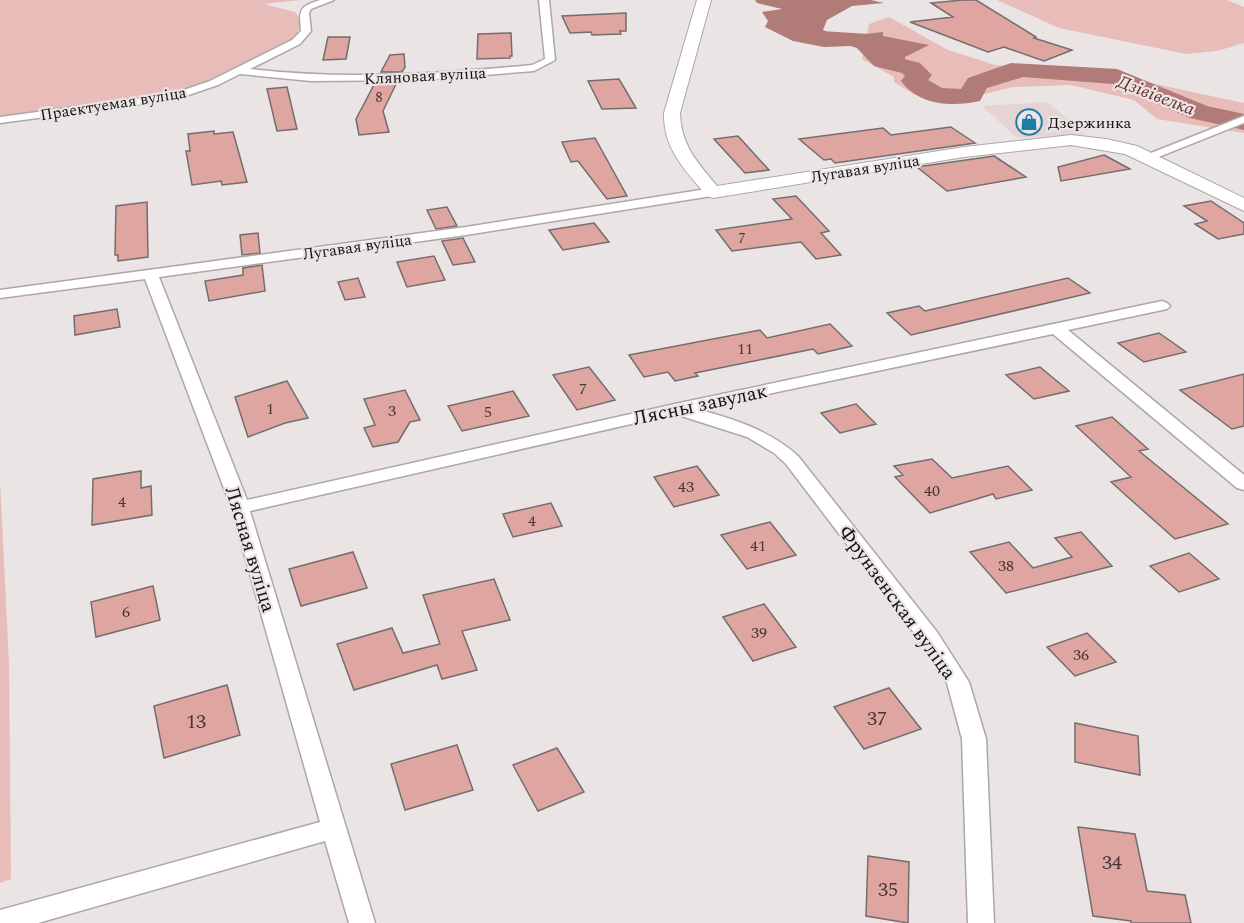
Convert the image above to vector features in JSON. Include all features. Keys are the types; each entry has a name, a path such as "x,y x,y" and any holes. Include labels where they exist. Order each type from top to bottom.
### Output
{"street":[{"name":"Праектуемая вуліца","path":"0,120 174,97 214,83 283,50 303,36 306,28 306,10 312,4 329,0"},
{"name":"Кляновая вуліца","path":"238,71 275,77 349,79 534,68 550,60 544,0"},
{"path":"704,0 672,113 671,129 678,150 713,192"},
{"path":"1147,157 1241,120"},
{"name":"Лугавая вуліца","path":"0,294 466,231 1018,144 1088,141 1131,150 1244,205"},
{"name":"Лясная вуліца","path":"152,275 240,507 362,923"},
{"name":"Лясны завулак","path":"240,507 675,409 1058,330 1162,306"},
{"path":"1058,330 1244,484"},
{"name":"Фрунзенская вуліца","path":"675,409 741,427 777,445 792,460 929,637 958,682 974,739 981,923"},
{"path":"0,922 335,828"}],"shaded area":[{"path":"0,0 301,0 264,4 295,12 301,20 297,35 286,43 212,79 158,100 0,116"},
{"path":"755,0 871,0 884,3 852,6 827,20 823,30 839,37 883,32 883,36 929,45 905,57 905,62 911,68 890,70 871,62 874,54 851,46 824,47 793,41 765,27 768,21 762,12 782,9 757,3"},
{"path":"997,0 1227,0 1244,7 1244,43 1217,51 1186,54 1059,28"},
{"path":"889,17 948,50 995,65 1095,71 1244,103 1244,133 1157,119 1134,100 1071,85 1013,87 985,94 915,95 894,82 894,77 862,59 869,24"},
{"path":"1048,102 1085,134 1017,138 982,106"},
{"path":"0,482 9,663 11,879 0,883"}],"building":[{"path":"976,0 1036,37 1034,38 1072,50 1044,61 1004,47 988,52 910,22 953,17 931,3"},
{"path":"626,13 626,31 620,31 621,34 570,33 562,16"},
{"path":"511,33 512,56 510,58 477,59 478,34"},
{"path":"328,37 350,37 346,59 323,60"},
{"path":"404,54 405,67 402,72 381,72 390,55"},
{"path":"619,79 636,108 602,109 588,81"},
{"path":"397,82 383,111 389,132 359,135 356,119 375,83"},
{"path":"287,87 297,129 277,131 267,89"},
{"path":"951,127 975,143 835,163 831,159 824,160 799,139 883,128 891,135"},
{"path":"214,131 214,134 233,132 247,182 222,185 221,181 192,185 186,151 190,151 188,134"},
{"path":"738,136 769,170 745,173 714,139"},
{"path":"595,138 627,196 607,199 578,161 571,162 562,142"},
{"path":"1104,155 1130,169 1061,181 1058,167"},
{"path":"994,156 1026,177 947,191 917,167"},
{"path":"796,196 829,231 821,233 841,255 816,259 801,242 732,251 716,230 792,219 773,199"},
{"path":"1211,201 1244,223 1244,234 1218,239 1195,224 1207,221 1184,206"},
{"path":"147,202 148,257 118,261 118,255 115,255 116,206"},
{"path":"447,207 457,226 436,229 427,210"},
{"path":"594,223 609,242 563,250 549,230"},
{"path":"258,233 260,253 242,255 240,235"},
{"path":"463,238 475,262 453,265 442,241"},
{"path":"434,256 445,280 407,287 397,262"},
{"path":"262,265 265,291 209,301 205,281 243,275 243,268"},
{"path":"358,278 365,297 345,300 338,282"},
{"path":"1068,278 1090,293 911,335 887,313 919,306 925,311"},
{"path":"117,309 120,327 75,335 74,316"},
{"path":"830,324 852,346 818,354 813,349 695,373 698,376 675,381 668,372 644,377 629,355 760,330 767,338"},
{"path":"1159,333 1186,352 1144,362 1118,343"},
{"path":"589,367 615,400 577,410 553,375"},
{"path":"1040,367 1069,391 1034,399 1006,375"},
{"path":"1244,374 1244,426 1232,429 1180,390"},
{"path":"287,381 308,418 285,423 248,437 235,397"},
{"path":"405,390 420,420 410,422 398,442 373,447 364,428 375,425 364,399"},
{"path":"513,391 529,416 462,431 448,406"},
{"path":"856,404 876,424 840,433 821,413"},
{"path":"1112,417 1148,449 1139,451 1228,524 1175,539 1111,482 1131,477 1076,426"},
{"path":"932,459 952,478 1008,466 1032,490 996,499 993,494 930,513 895,477 903,475 894,466"},
{"path":"697,466 719,495 674,507 654,477"},
{"path":"141,471 141,488 151,486 152,515 92,525 93,479"},
{"path":"551,503 562,526 513,537 503,514"},
{"path":"770,522 796,555 747,569 721,535"},
{"path":"1081,532 1112,566 1006,593 970,552 1009,542 1033,568 1072,557 1055,538"},
{"path":"353,552 367,588 301,606 289,569"},
{"path":"1189,553 1219,579 1179,592 1150,566"},
{"path":"494,579 510,620 462,631 477,670 442,679 437,665 354,690 337,644 392,628 403,653 440,644 423,595"},
{"path":"153,586 160,620 96,637 91,602"},
{"path":"764,604 796,647 753,661 723,617"},
{"path":"1087,633 1116,662 1075,676 1047,647"},
{"path":"227,685 240,735 164,758 154,706"},
{"path":"889,688 921,729 864,749 834,707"},
{"path":"1075,723 1138,736 1140,775 1075,762"},
{"path":"457,745 473,790 405,810 391,764"},
{"path":"557,748 584,792 538,811 513,765"},
{"path":"1078,827 1135,834 1147,891 1185,895 1191,923 1131,923 1131,921 1093,916"},
{"path":"868,856 909,862 908,923 866,916"}],"waterway":[{"name":"Дзівівелка","path":"802,0 811,38 861,39 883,61 911,68 919,75 914,81 919,86 940,96 971,95 977,83 1017,71"},
{"name":"Дзівівелка","path":"1032,72 1117,77 1199,112 1244,122"}],"place":[{"name":"Дзержинка","path":"1029,122"}]}
